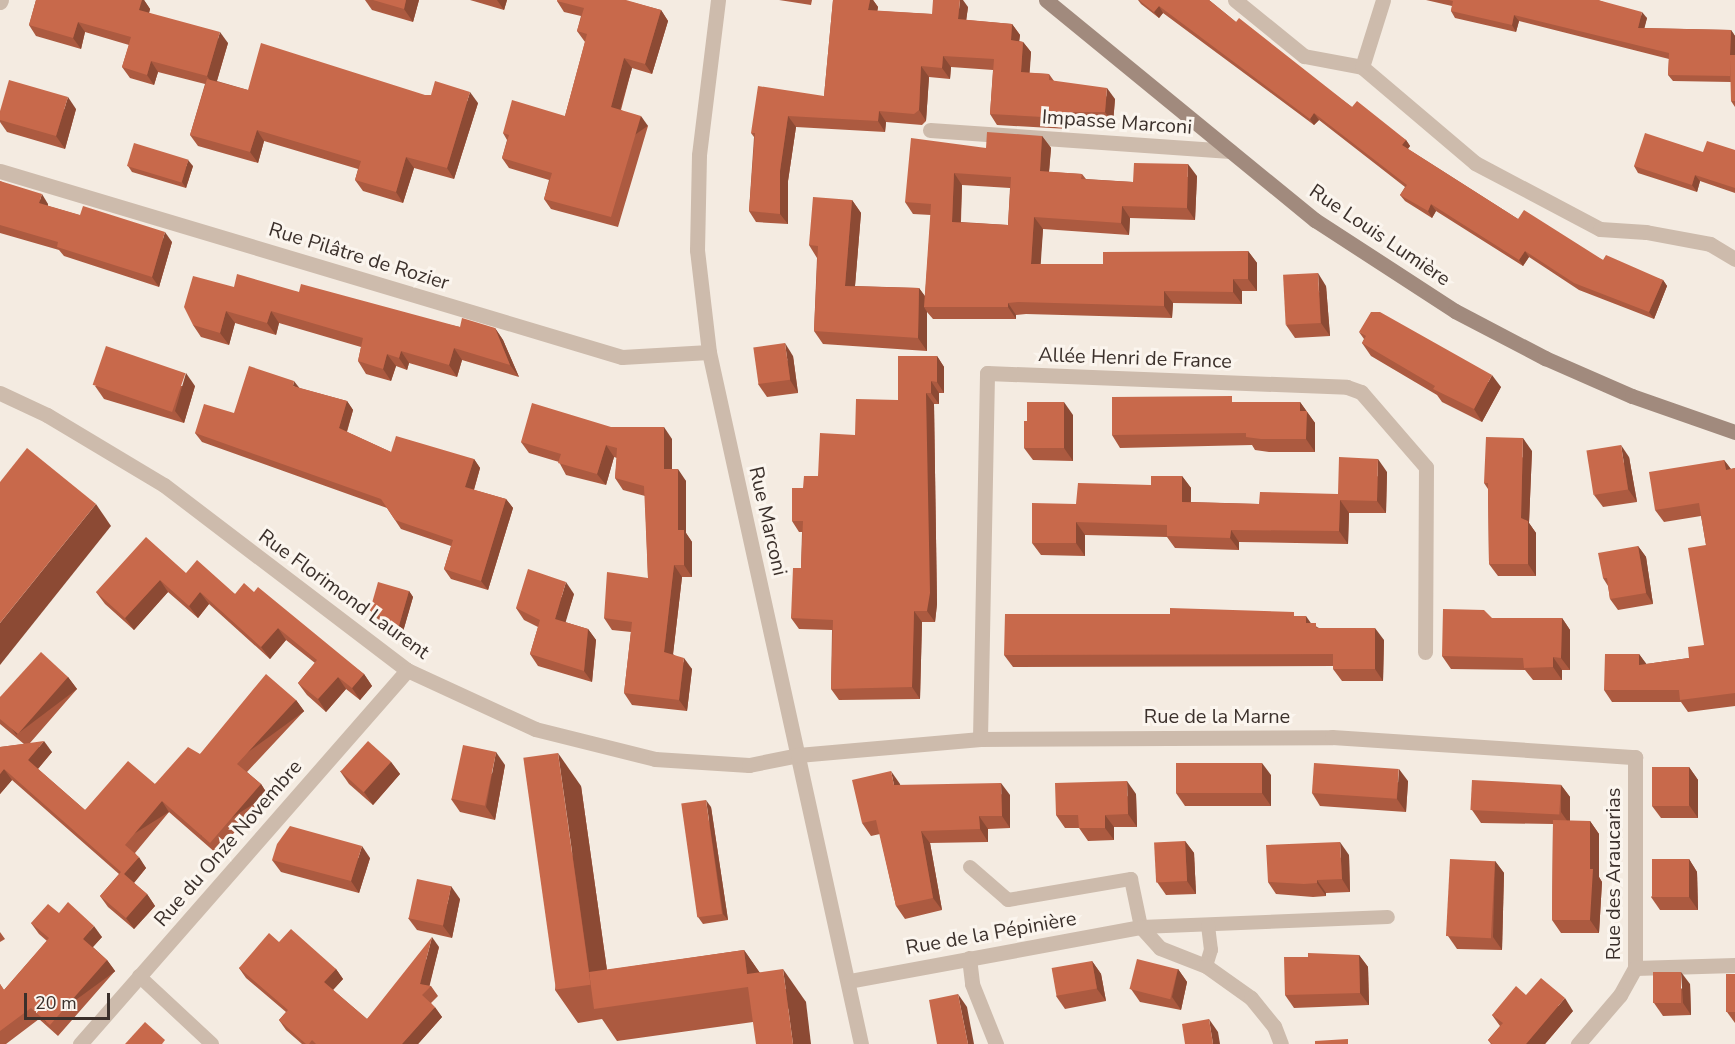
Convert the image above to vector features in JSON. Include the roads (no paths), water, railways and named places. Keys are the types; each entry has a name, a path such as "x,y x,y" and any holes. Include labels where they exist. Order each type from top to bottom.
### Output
{"main road":[{"name":"Rue Louis Lumière","path":"1046,0 1316,220 1455,311 1545,358 1621,391 1735,432"}],"street":[{"name":"Rue Marconi","path":"718,0 699,155 697,250 709,352 861,1044"},
{"path":"1235,0 1304,56 1362,67 1475,163 1600,229 1646,232 1710,244 1735,259"},
{"path":"1362,67 1383,0"},
{"name":"Impasse Marconi","path":"930,130 1230,151"},
{"name":"Rue Pilâtre de Rozier","path":"0,171 622,357 709,352"},
{"name":"Allée Henri de France","path":"980,739 987,374 1347,387 1361,392 1426,467 1425,652"},
{"name":"Rue Florimond Laurent","path":"0,393 47,415 164,485 407,670 536,729 655,759 748,765 798,754"},
{"name":"Rue du Onze Novembre","path":"80,1044 407,670"},
{"name":"Rue de la Marne","path":"798,754 980,739 1332,737 1635,757"},
{"name":"Rue des Araucarias","path":"1578,1044 1620,995 1635,968 1635,757"},
{"path":"1141,927 1160,948 1206,966 1251,998 1274,1026 1281,1044"},
{"name":"Rue de la Pépinière","path":"849,981 1141,927"},
{"path":"969,958 972,984 996,1044"},
{"path":"1635,968 1735,965"}],"lane":[{"path":"970,867 1008,900 1131,879 1141,927"},
{"name":"Rue de la Pépinière","path":"1141,927 1388,917"},
{"path":"1206,966 1211,950 1208,925"},
{"path":"138,976 212,1044"}]}
